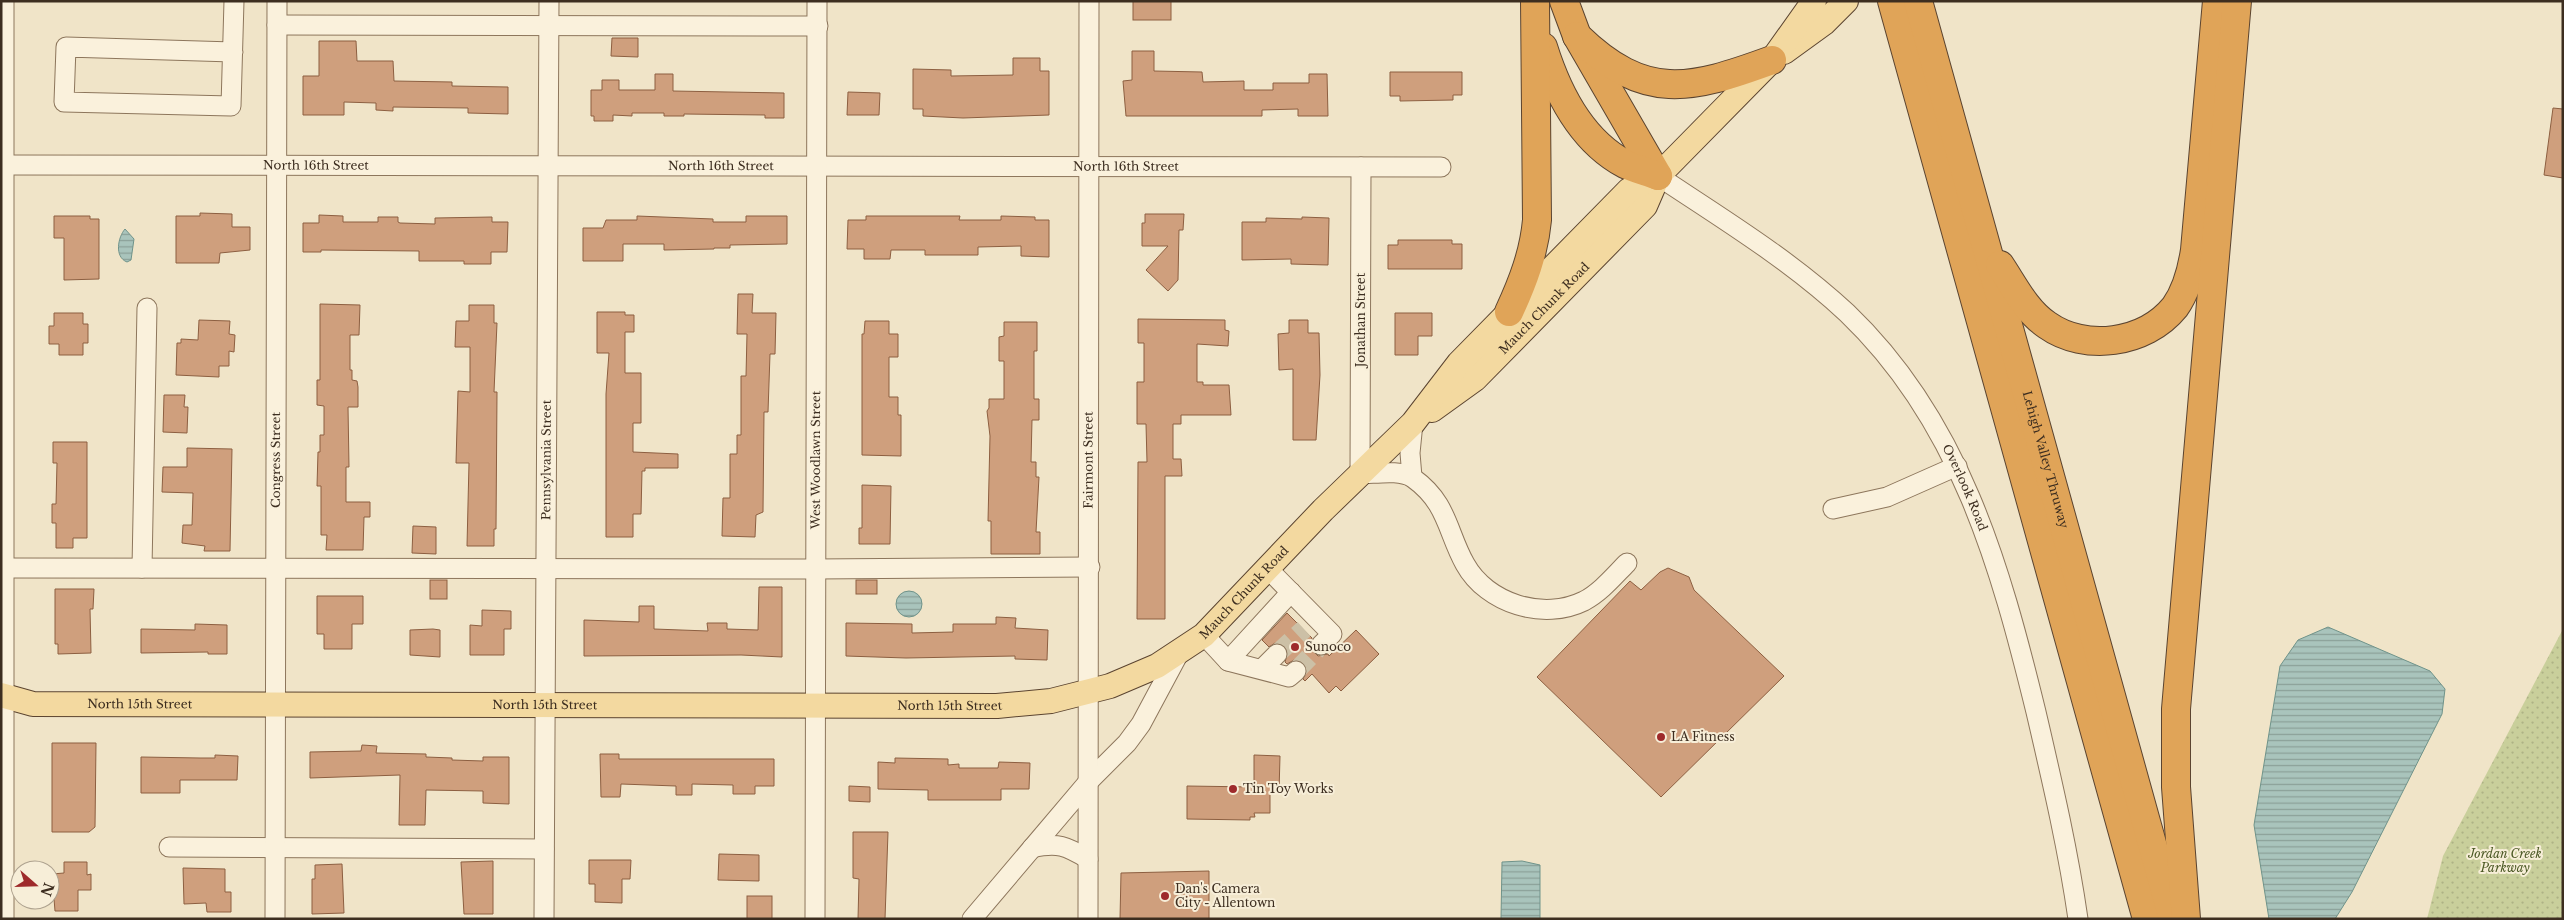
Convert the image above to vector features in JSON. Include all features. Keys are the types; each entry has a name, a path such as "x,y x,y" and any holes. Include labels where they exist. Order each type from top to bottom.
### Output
{"highway":[{"path":"1564,1 1577,36 1658,176"},
{"name":"Lehigh Valley Thruway","path":"1892,1 2147,919"},
{"name":"Lehigh Valley Thruway","path":"1918,1 2173,919"},
{"path":"1985,240 2028,308 2046,325 2068,336 2092,342 2116,340 2150,327 2167,314 2186,286 2195,250 2217,1"},
{"path":"2186,919 2176,787 2176,709 2237,1"},
{"path":"1535,6 1552,74 1565,101 1575,116 1612,155 1626,164 1658,176"},
{"path":"1509,312 1527,269 1536,228 1535,6"},
{"path":"1577,36 1596,54 1624,72 1657,83 1675,85 1708,82 1772,60"}],"main road":[{"name":"Mauch Chunk Road","path":"1413,423 1459,363 1629,190 1658,176 1772,60 1814,1"},
{"name":"Mauch Chunk Road","path":"1772,60 1824,24 1846,1"},
{"name":"Mauch Chunk Road","path":"1089,693 1132,677 1179,653 1204,635 1360,474 1413,423 1475,379 1645,206 1658,176"},
{"name":"North 15th Street","path":"3,695 33,704 997,706 1051,702 1089,693"}],"street":[{"path":"4,1 2,165 4,919"},
{"path":"233,52 66,47 64,102 231,106 233,52 234,1"},
{"name":"Congress Street","path":"275,919 277,1"},
{"name":"Pennsylvania Street","path":"544,919 547,569 546,165 549,1"},
{"name":"West Woodlawn Street","path":"815,919 817,1"},
{"name":"Fairmont Street","path":"1088,919 1090,567 1089,1"},
{"path":"277,25 818,26"},
{"name":"North 16th Street","path":"2,165 277,167 546,165 1441,167"},
{"name":"Jonathan Street","path":"1360,474 1361,167"},
{"name":"Overlook Road","path":"1658,176 1781,259 1847,314 1898,369 1920,401 1957,466 1987,534 2022,656 2064,838 2078,919"},
{"path":"142,568 147,308"},
{"path":"1413,423 1410,453 1412,477 1440,508 1447,519 1465,564 1489,591 1508,601 1541,610 1572,606 1597,593 1627,563"},
{"path":"1833,508 1887,497 1957,466"},
{"path":"1360,474 1390,473 1412,477"},
{"path":"4,568 815,569 1090,567"},
{"path":"1268,569 1291,592 1310,623 1332,634 1321,645"},
{"path":"1228,661 1291,592"},
{"path":"1204,635 1228,661 1290,677 1296,671"},
{"name":"Mauch Chunk Road","path":"972,919 1089,781 1127,743 1141,724 1179,653"},
{"path":"1262,669 1277,654"},
{"path":"1032,848 1049,844 1061,845 1088,859"},
{"path":"169,847 544,849"}],"green space":[{"name":"Jordan Creek Parkway","path":"2563,629 2563,919 2427,919 2443,856"}],"water":[{"path":"125,229 134,239 131,260 127,262 120,256 119,251 119,242"},
{"path":"909,591 918,595 922,604 918,613 909,617 900,613 896,604 900,595"},
{"path":"2328,627 2430,671 2445,689 2442,714 2352,892 2335,919 2269,919 2254,825 2280,666 2298,640"},
{"path":"1522,861 1540,865 1540,919 1501,919 1502,862"}],"building":[{"path":"1133,1 1171,1 1171,20 1133,20"},
{"path":"612,38 638,38 638,57 611,56"},
{"path":"319,41 356,41 357,61 393,61 394,81 452,82 452,86 508,87 508,114 468,113 468,108 393,107 393,111 376,110 376,103 344,102 344,115 303,115 303,76 319,76"},
{"path":"1132,51 1154,51 1154,71 1202,72 1203,82 1244,81 1244,90 1273,90 1273,83 1309,83 1309,74 1327,74 1328,116 1298,116 1298,109 1262,110 1262,116 1126,116 1123,81 1132,80"},
{"path":"1013,58 1040,58 1040,71 1049,71 1049,115 963,118 923,116 923,109 913,109 913,69 951,70 951,76 1013,75"},
{"path":"1390,72 1462,72 1462,95 1453,95 1453,100 1400,101 1400,96 1390,96"},
{"path":"655,74 673,74 673,91 784,93 784,118 765,118 765,115 684,114 684,116 664,116 664,113 632,113 632,116 613,115 613,121 594,121 594,116 591,116 591,90 602,90 602,80 619,80 619,90 655,90"},
{"path":"848,92 880,93 879,115 847,115"},
{"path":"2553,108 2563,109 2563,178 2544,175"},
{"path":"200,213 232,214 232,227 250,227 250,250 220,253 219,263 176,263 176,216 200,216"},
{"path":"1145,214 1184,214 1183,230 1179,230 1178,280 1168,291 1146,270 1168,246 1142,246 1142,223 1145,223"},
{"path":"319,215 343,216 343,222 378,222 378,217 398,217 398,222 400,223 435,224 435,218 492,217 492,222 508,222 507,252 491,252 491,264 464,264 464,261 419,261 419,251 321,250 321,252 303,252 303,223 319,223"},
{"path":"54,216 90,216 90,219 99,219 99,279 64,280 64,238 54,238"},
{"path":"637,216 713,219 713,222 746,222 746,216 787,216 787,244 730,245 730,248 664,250 664,244 623,244 623,261 583,261 583,228 603,228 606,220 637,220"},
{"path":"866,216 960,216 959,220 1001,220 1001,216 1035,217 1035,220 1049,220 1049,257 1021,256 1021,246 978,247 978,255 925,255 925,250 891,250 890,259 864,259 864,249 847,249 848,220 866,220"},
{"path":"1302,217 1329,218 1328,265 1291,264 1291,259 1242,260 1242,222 1266,222 1266,218 1302,219"},
{"path":"1398,240 1452,240 1452,244 1462,244 1462,269 1388,269 1388,245 1398,245"},
{"path":"738,294 753,294 752,313 776,313 775,354 770,354 768,412 764,412 763,512 756,515 755,537 722,536 723,498 730,498 730,454 737,454 737,435 741,435 741,376 746,376 747,334 737,334"},
{"path":"320,304 360,305 359,335 350,335 350,370 352,370 352,380 357,381 358,407 348,407 349,467 346,467 346,502 370,502 370,517 364,517 363,550 326,550 327,535 321,535 321,486 317,486 320,435 324,435 324,406 317,405 317,380 320,380"},
{"path":"469,305 494,305 494,323 497,323 494,392 497,392 496,529 494,529 494,546 467,546 469,463 456,463 458,391 470,392 470,347 455,347 456,321 469,321"},
{"path":"597,312 625,312 625,315 634,315 634,332 625,332 625,373 641,373 641,423 633,423 633,452 678,454 678,468 645,468 645,471 642,471 641,514 633,514 633,537 606,537 606,394 609,353 597,353"},
{"path":"54,313 83,313 83,324 88,324 88,343 83,343 83,355 59,355 59,344 49,344 49,326 54,326"},
{"path":"1395,313 1432,313 1432,336 1418,336 1418,355 1395,355"},
{"path":"1138,319 1225,320 1225,330 1229,331 1228,346 1197,344 1197,382 1203,382 1203,385 1229,385 1231,415 1181,415 1181,424 1173,424 1173,459 1181,459 1182,476 1165,476 1165,619 1137,619 1138,462 1147,462 1146,424 1137,424 1137,382 1144,382 1144,343 1138,343"},
{"path":"199,320 230,321 229,334 235,335 234,352 229,351 229,366 219,366 219,377 176,375 177,343 181,343 181,339 198,340"},
{"path":"1289,320 1308,320 1308,333 1319,333 1320,375 1316,440 1293,440 1293,369 1279,370 1278,334 1289,333"},
{"path":"865,321 889,321 889,334 898,334 898,357 889,357 889,397 898,397 898,415 901,415 901,456 862,455 862,334 864,334"},
{"path":"1004,322 1037,322 1037,351 1034,351 1034,399 1039,399 1039,420 1032,420 1031,462 1036,462 1036,477 1039,477 1036,532 1040,532 1040,554 991,554 991,521 988,521 990,436 987,411 989,399 1004,399 1004,361 999,361 999,337 1004,336"},
{"path":"164,395 185,395 184,407 188,407 187,433 163,432"},
{"path":"53,442 87,442 87,538 73,538 73,548 56,548 56,523 52,523 52,504 56,504 57,463 53,463"},
{"path":"187,448 232,449 230,551 204,551 205,546 182,543 183,525 192,525 193,493 162,492 163,467 187,467"},
{"path":"862,485 891,486 890,544 859,544 859,528 862,528"},
{"path":"413,526 436,527 436,554 412,553"},
{"name":"LA Fitness","path":"1668,568 1689,577 1694,590 1784,676 1661,797 1537,677 1630,581 1641,590 1660,572"},
{"path":"430,580 447,580 447,599 430,599"},
{"path":"856,580 877,580 877,594 856,594"},
{"path":"759,587 782,587 782,657 741,655 584,656 584,620 639,622 639,606 654,606 654,629 708,631 707,623 727,623 727,629 758,630"},
{"path":"55,589 94,589 93,609 90,609 91,653 58,654 58,644 55,644"},
{"path":"317,596 363,596 363,624 352,624 352,649 324,649 324,634 317,634"},
{"path":"482,610 511,611 511,629 504,629 504,655 470,655 470,625 482,626"},
{"path":"1287,613 1312,638 1310,648 1318,656 1328,654 1329,656 1356,630 1379,654 1341,691 1336,686 1329,693 1312,674 1305,681 1303,679 1307,669 1304,663 1294,660 1287,664 1285,662 1288,652 1285,646 1275,643 1269,647 1262,640"},
{"path":"996,617 1016,618 1015,628 1048,630 1047,660 1015,659 1015,656 906,658 846,656 846,623 912,624 912,633 953,632 953,624 996,624"},
{"path":"195,624 227,625 227,654 208,654 208,652 141,653 141,629 195,630"},
{"path":"410,630 440,630 440,657 410,655"},
{"path":"52,743 96,743 95,827 89,832 52,832"},
{"path":"362,745 377,746 376,753 426,754 426,757 452,758 452,760 483,761 483,757 509,757 509,804 483,803 483,791 426,790 425,825 399,825 400,775 310,778 310,752 361,751"},
{"path":"600,754 619,754 619,759 774,759 774,786 755,786 755,794 733,794 733,785 692,784 692,795 676,795 676,786 621,784 620,797 601,797"},
{"path":"215,755 238,756 237,780 180,780 180,793 141,793 141,757 215,758"},
{"name":"Tin Toy Works","path":"1254,755 1280,756 1279,792 1270,791 1270,813 1254,813 1255,817 1250,817 1250,820 1187,819 1187,786 1254,787"},
{"path":"895,758 948,759 948,765 959,764 959,768 998,768 999,762 1030,763 1029,789 1001,789 1001,800 928,800 928,790 878,789 878,762 895,763"},
{"path":"849,786 870,787 870,802 849,801"},
{"path":"853,832 888,832 885,919 858,919 859,879 853,878"},
{"path":"719,854 759,855 759,881 718,880"},
{"path":"589,860 631,860 630,879 622,879 622,903 595,902 595,884 589,884"},
{"path":"493,861 493,914 464,914 461,862"},
{"path":"64,862 87,862 87,875 91,874 91,890 78,890 78,911 55,911 60,910 60,873 64,873"},
{"path":"342,864 344,913 312,914 312,879 315,879 315,865"},
{"path":"183,868 225,869 225,892 231,892 231,912 207,912 206,903 184,904"},
{"name":"Dan's Camera City - Allentown","path":"1209,871 1209,919 1120,919 1121,873"},
{"path":"747,896 772,896 772,919 747,919"}],"tunnel":[{"path":"1277,654 1304,629"},
{"path":"1296,671 1321,645"}],"place":[{"name":"Sunoco","path":"1295,647"},
{"name":"LA Fitness","path":"1661,737"},
{"name":"Tin Toy Works","path":"1233,789"},
{"name":"Dan's Camera City - Allentown","path":"1165,896"}]}
